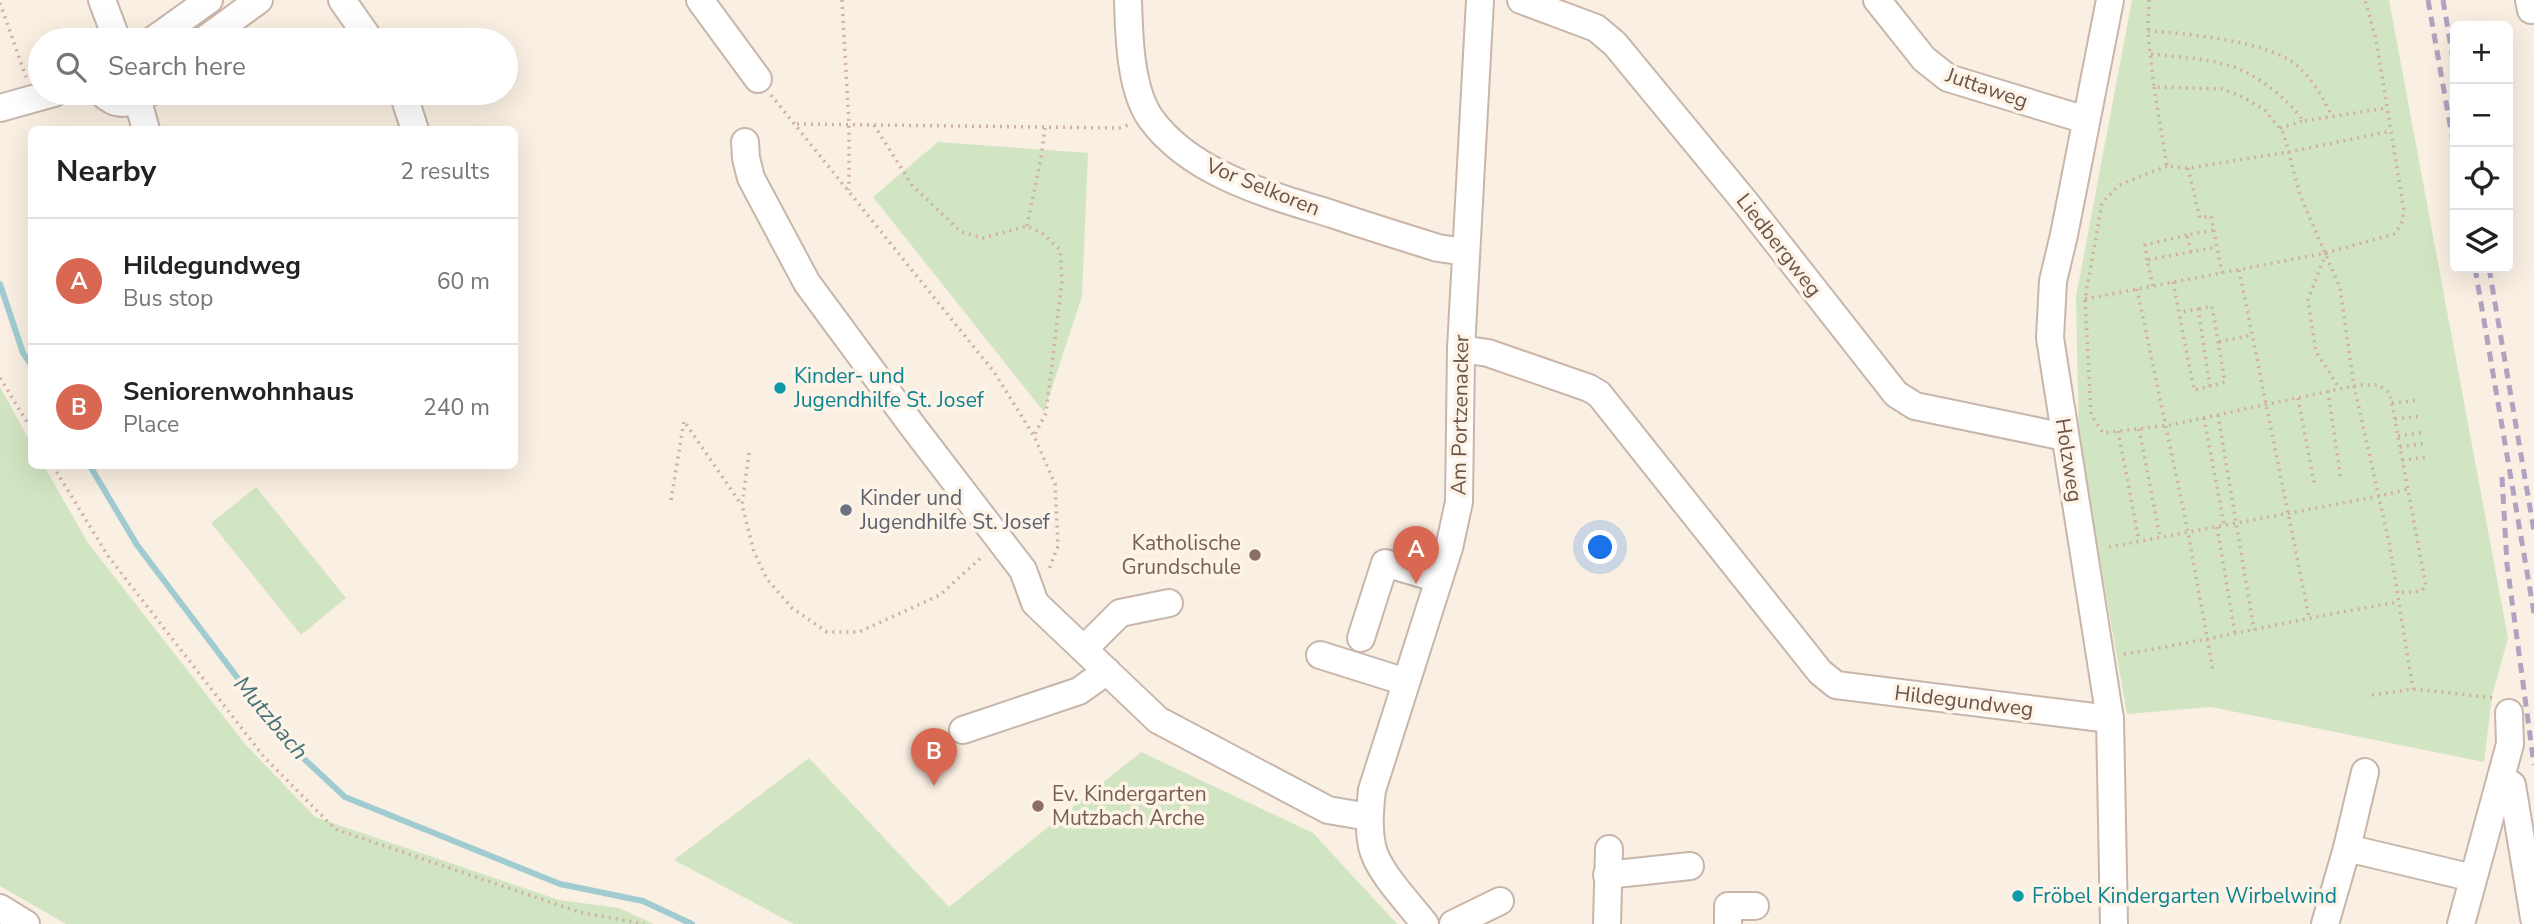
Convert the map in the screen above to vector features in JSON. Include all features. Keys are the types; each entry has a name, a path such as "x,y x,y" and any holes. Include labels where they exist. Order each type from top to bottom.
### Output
{"street":[{"path":"102,0 112,28"},
{"path":"170,28 209,0"},
{"path":"220,28 259,0"},
{"path":"342,0 362,28"},
{"path":"700,0 758,79"},
{"name":"Vor Selkoren","path":"1128,0 1130,50 1139,89 1150,117 1183,151 1218,172 1279,198 1438,248 1466,252"},
{"name":"Am Portzenacker","path":"1425,924 1382,868 1372,848 1369,817 1372,790 1456,524 1459,502 1461,349 1480,0"},
{"name":"Liedbergweg","path":"1521,0 1596,28 1615,44 1746,203 1896,394 1915,406 2065,437"},
{"name":"Juttaweg","path":"1877,0 1924,60 1948,78 2086,120"},
{"name":"Holzweg","path":"2110,0 2053,281 2050,338 2110,719 2114,924"},
{"path":"0,108 28,100"},
{"path":"144,105 146,126"},
{"path":"407,105 414,126"},
{"path":"745,142 751,178 807,283 1023,570 1035,603 1158,720 1328,810 1369,817"},
{"name":"Hildegundweg","path":"1461,349 1488,353 1600,394 1821,672 1836,685 2110,719"},
{"path":"1361,638 1385,564 1439,579"},
{"path":"1084,649 1120,612 1169,603"},
{"path":"1320,655 1406,682"},
{"path":"963,730 1079,691 1107,671"},
{"path":"2461,924 2510,744 2509,713"},
{"path":"2325,924 2365,772"},
{"path":"2501,777 2512,785 2534,918"},
{"path":"2347,848 2473,878"},
{"path":"1607,924 1608,862 1690,866"},
{"path":"1453,924 1500,901"},
{"path":"1728,924 1728,906 1755,906"},
{"path":"0,908 26,924"}],"path":[{"path":"842,0 849,125 849,191"},
{"path":"2149,0 2148,32 2167,166"},
{"path":"2085,299 2326,253 2394,234 2401,225 2404,211 2376,39 2365,0"},
{"path":"0,3 28,63"},
{"path":"2148,32 2183,33 2218,39 2260,48 2294,63 2322,95 2332,117"},
{"path":"2151,54 2233,66 2270,88 2295,109 2303,121"},
{"path":"758,79 993,372 1034,436 1055,484 1058,546 1035,603"},
{"path":"2154,87 2222,89 2265,110 2284,134 2300,195 2340,288 2354,386 2380,496 2413,689"},
{"path":"2280,128 2303,121 2387,108"},
{"path":"796,124 1119,128 1150,117"},
{"path":"874,125 912,184 961,232 984,238 1027,226 1042,234 1060,250 1062,281 1046,413 1034,436"},
{"path":"1027,226 1045,128"},
{"path":"2391,131 2289,152 2188,168 2167,166 2119,185 2102,203 2085,299 2091,414 2102,433 2165,426 2354,386 2379,385 2390,394 2426,586 2421,591 2398,593"},
{"path":"2188,168 2200,218 2211,216 2222,273"},
{"path":"2153,286 2145,245 2214,230"},
{"path":"2187,235 2191,252"},
{"path":"2147,260 2217,247"},
{"path":"2326,253 2308,300 2316,352 2340,389"},
{"path":"2239,270 2309,617"},
{"path":"2174,282 2179,312 2194,390 2225,382 2212,306 2179,312"},
{"path":"2137,289 2188,533 2213,671"},
{"path":"2198,309 2210,386"},
{"path":"2218,342 2252,335"},
{"path":"0,378 28,424"},
{"path":"2328,391 2341,480"},
{"path":"2298,398 2315,487"},
{"path":"2392,403 2418,400"},
{"path":"2218,415 2255,629"},
{"path":"2395,419 2423,416"},
{"path":"2204,418 2224,526"},
{"path":"671,500 684,421 742,505 754,552 767,579 792,608 827,632 859,632 940,596 1001,540"},
{"path":"2139,429 2160,537"},
{"path":"2118,431 2139,541"},
{"path":"2398,436 2426,432"},
{"path":"2400,447 2426,443"},
{"path":"742,505 749,453"},
{"path":"2402,460 2430,457"},
{"path":"55,469 108,556 264,757 335,829 579,912 645,924"},
{"path":"2109,547 2408,489"},
{"path":"2217,527 2235,634"},
{"path":"2124,653 2207,640 2309,617 2399,602"},
{"path":"2372,695 2413,689 2492,696 2503,701 2509,713"}],"green space":[{"path":"2132,0 2389,0 2508,638 2492,696 2484,762 2211,707 2127,714 2079,441 2076,297"},
{"path":"938,142 1088,153 1082,296 1044,412 873,197"},
{"path":"0,387 28,438 28,469 46,469 88,543 245,744 315,817 559,900 619,908 654,924 66,924 0,886"},
{"path":"256,487 346,598 301,635 211,523"},
{"path":"1141,752 1313,833 1397,924 794,924 674,860 809,758 949,907"}],"waterway":[{"name":"Mutzbach","path":"0,284 23,353 28,360"},
{"name":"Mutzbach","path":"92,469 137,545 286,742 345,797 560,884 643,901 692,924"}],"railway":[{"path":"2428,0 2454,147"},
{"path":"2443,0 2450,41"},
{"path":"2476,273 2534,613"},
{"path":"2490,273 2534,531"},
{"path":"2502,477 2507,564 2534,765"}],"place":[{"name":"Kinder- und Jugendhilfe St. Josef","path":"780,388"},
{"name":"Kinder und Jugendhilfe St. Josef","path":"846,510"},
{"name":"Katholische Grundschule","path":"1255,555"},
{"name":"Hildegundweg","path":"1416,584"},
{"name":"Seniorenwohnhaus","path":"934,786"},
{"name":"Ev. Kindergarten Mutzbach Arche","path":"1038,806"},
{"name":"Fröbel Kindergarten Wirbelwind","path":"2018,896"}]}
